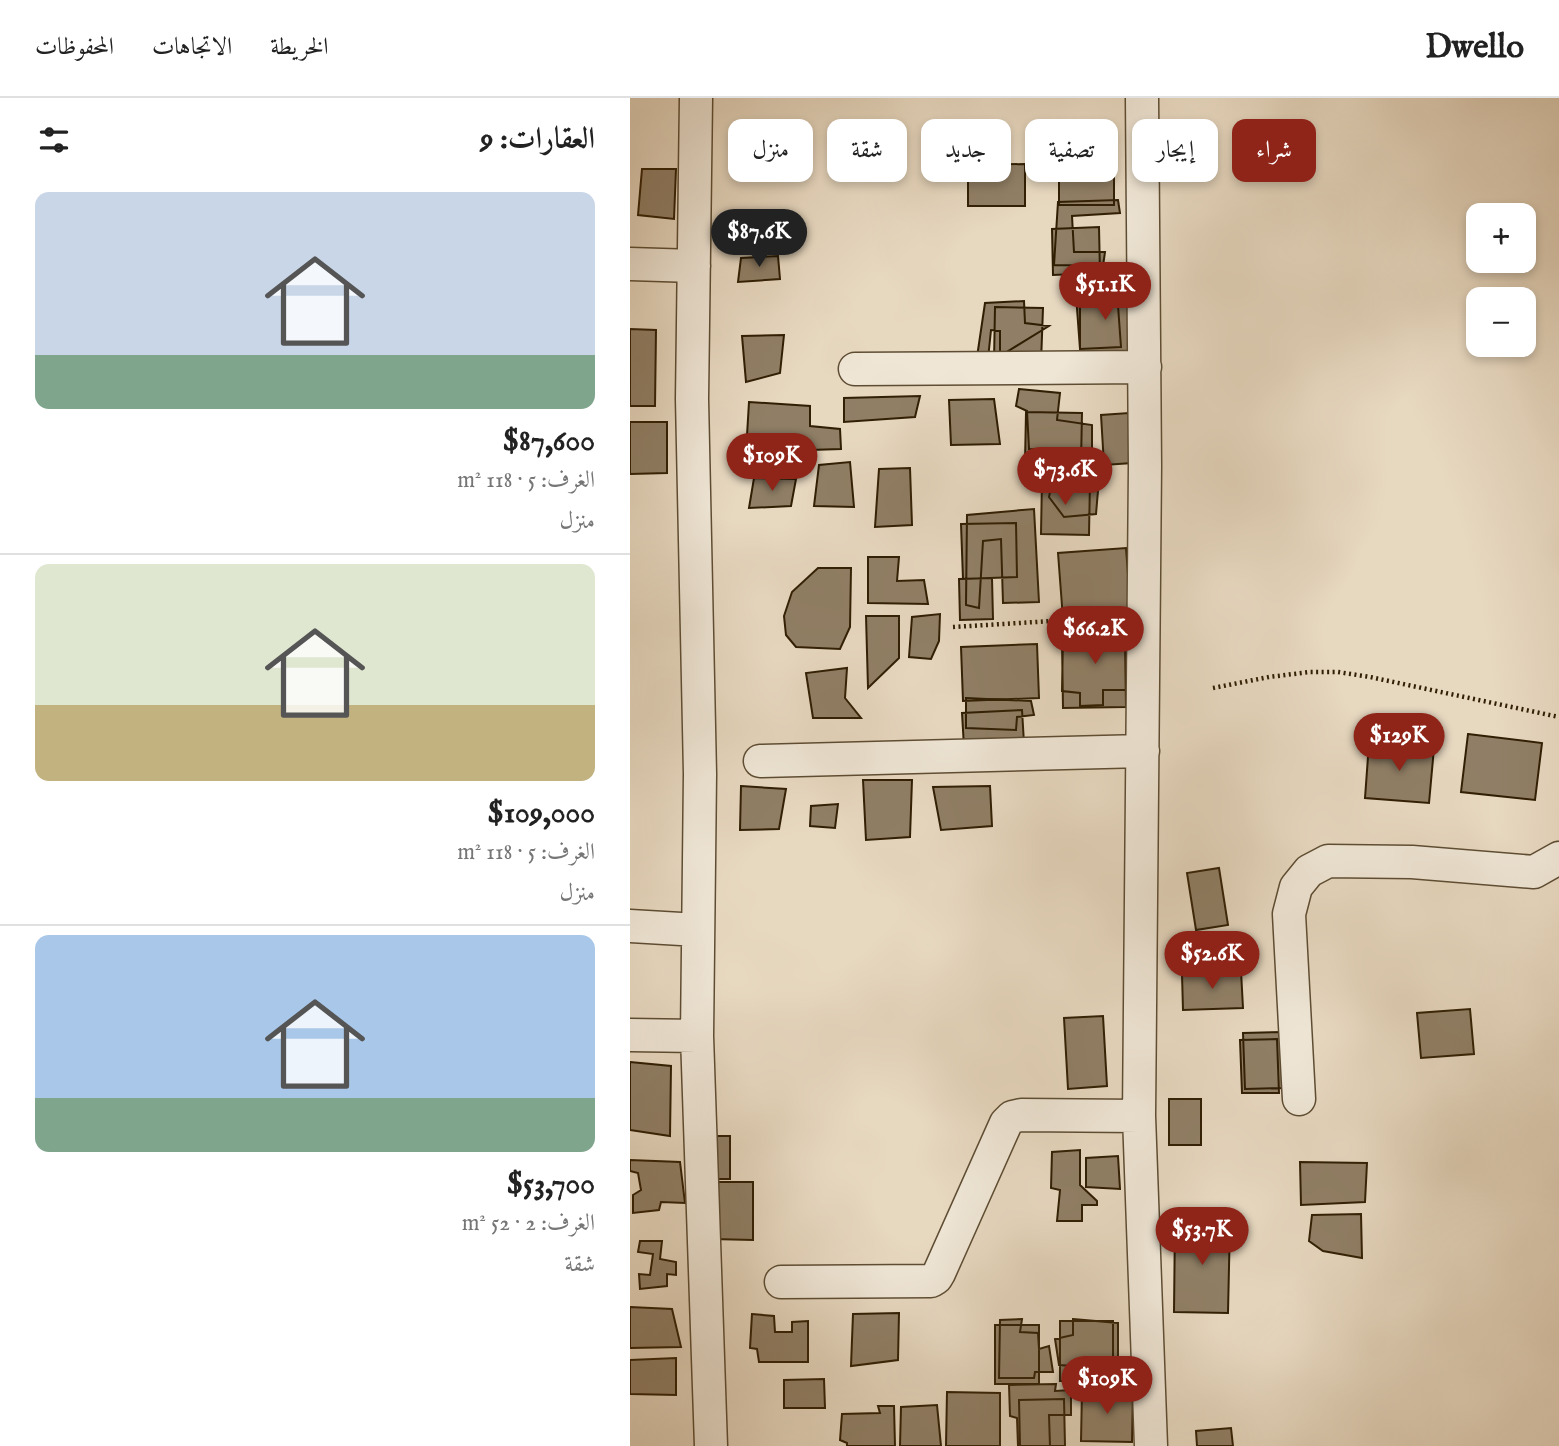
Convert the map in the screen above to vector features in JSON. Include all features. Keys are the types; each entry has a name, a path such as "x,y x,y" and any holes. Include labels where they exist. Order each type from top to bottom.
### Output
{"street":[{"path":"696,98 692,399 700,774 698,1036 711,1446"},
{"path":"1142,98 1145,367 1139,1116 1151,1446"},
{"path":"630,264 694,266"},
{"path":"855,369 1145,367"},
{"path":"760,761 1143,751"},
{"path":"1298,1099 1289,914 1296,887 1308,871 1328,861 1412,862 1534,872 1559,859"},
{"path":"630,926 698,930"},
{"path":"630,1035 698,1036"},
{"path":"781,1282 936,1278 1006,1123 1012,1118 1021,1115 1139,1116"}],"path":[{"path":"953,627 1144,615"},
{"path":"1213,688 1269,677 1338,672 1559,717"}],"building":[{"path":"1011,164 1025,164 1025,206 968,206 968,182 1011,182"},
{"path":"642,169 676,169 674,219 638,215"},
{"path":"1059,182 1114,182 1114,205 1059,205"},
{"path":"1118,200 1120,213 1072,216 1074,252 1105,252 1103,266 1054,265 1058,202"},
{"path":"1099,227 1100,273 1053,275 1052,229"},
{"path":"778,256 780,279 738,282 741,258"},
{"path":"1080,290 1131,291 1129,353 1080,353"},
{"path":"1117,292 1121,347 1080,349 1076,295"},
{"path":"1024,301 1025,323 1049,326 1000,356 1000,331 991,330 988,359 977,357 985,303"},
{"path":"995,307 1043,308 1041,363 994,362"},
{"path":"630,329 656,330 655,406 630,406"},
{"path":"784,335 780,373 746,382 742,336"},
{"path":"1019,389 1060,393 1057,420 1092,425 1092,450 1029,449 1027,411 1016,406"},
{"path":"920,396 915,417 844,422 844,398"},
{"path":"994,399 1000,444 951,445 949,400"},
{"path":"749,402 810,406 810,426 840,429 841,449 746,452"},
{"path":"1026,412 1082,413 1081,463 1025,462"},
{"path":"1129,413 1132,463 1104,465 1101,415"},
{"path":"630,422 667,422 667,473 630,474"},
{"path":"850,462 854,507 814,506 819,465"},
{"path":"910,468 912,525 875,527 879,469"},
{"path":"754,478 796,479 791,506 749,508"},
{"path":"1053,478 1099,479 1096,514 1064,517 1049,497"},
{"path":"1042,479 1090,480 1089,535 1041,534"},
{"path":"1034,509 1039,602 1003,603 1001,539 983,541 979,608 966,605 967,515"},
{"path":"1016,523 1017,577 963,579 961,524"},
{"path":"1126,548 1131,614 1063,619 1058,553"},
{"path":"868,557 899,557 897,581 924,580 928,604 868,603"},
{"path":"818,568 851,568 850,627 840,649 796,647 786,635 784,616 792,592"},
{"path":"992,578 993,619 960,620 959,579"},
{"path":"940,614 939,641 931,659 909,657 912,617"},
{"path":"866,616 899,616 899,658 868,688"},
{"path":"1128,634 1128,690 1103,690 1103,705 1080,706 1080,693 1062,691 1063,637"},
{"path":"1125,641 1126,707 1063,708 1062,642"},
{"path":"1037,644 1039,698 963,701 961,647"},
{"path":"847,668 845,698 861,718 813,718 806,673"},
{"path":"966,698 1031,701 1034,715 1017,717 1016,730 966,728"},
{"path":"1022,710 1024,743 964,747 962,713"},
{"path":"1468,734 1542,743 1535,800 1461,792"},
{"path":"1369,743 1434,748 1429,803 1365,798"},
{"path":"863,780 912,780 910,837 866,840"},
{"path":"741,786 786,789 779,829 740,830"},
{"path":"990,786 992,826 941,830 933,787"},
{"path":"838,804 835,828 810,826 811,806"},
{"path":"1219,868 1228,925 1196,930 1187,873"},
{"path":"1241,971 1243,1008 1183,1010 1182,974"},
{"path":"1470,1009 1474,1054 1421,1058 1417,1013"},
{"path":"1103,1016 1107,1086 1068,1089 1064,1018"},
{"path":"1284,1032 1285,1088 1245,1089 1243,1033"},
{"path":"1277,1039 1279,1093 1242,1093 1240,1040"},
{"path":"630,1062 671,1066 670,1136 630,1130"},
{"path":"1169,1099 1201,1099 1201,1145 1169,1145"},
{"path":"712,1136 730,1136 730,1179 712,1179"},
{"path":"1080,1150 1080,1185 1097,1201 1097,1205 1082,1205 1082,1221 1057,1221 1060,1190 1051,1188 1052,1152"},
{"path":"1118,1156 1120,1189 1086,1187 1086,1158"},
{"path":"630,1160 680,1162 685,1203 661,1202 659,1210 633,1213 633,1195 641,1190 638,1173 630,1171"},
{"path":"1300,1162 1367,1163 1365,1202 1301,1205"},
{"path":"713,1182 753,1182 753,1240 712,1239"},
{"path":"1361,1214 1362,1258 1323,1251 1309,1241 1312,1215"},
{"path":"1175,1221 1230,1222 1228,1313 1174,1312"},
{"path":"640,1241 662,1241 660,1259 676,1262 676,1275 667,1274 667,1286 640,1289 639,1274 650,1275 653,1254 638,1252"},
{"path":"630,1307 672,1309 681,1347 630,1348"},
{"path":"899,1313 898,1360 851,1366 853,1314"},
{"path":"752,1314 774,1316 775,1332 792,1332 792,1322 808,1321 808,1362 759,1362 757,1349 750,1348"},
{"path":"1022,1319 1020,1332 1038,1333 1039,1349 1049,1346 1053,1372 1035,1372 1034,1378 999,1378 1000,1320"},
{"path":"1073,1319 1118,1323 1118,1381 1072,1382 1073,1366 1059,1365 1055,1339 1073,1335"},
{"path":"1060,1321 1113,1321 1113,1381 1060,1381"},
{"path":"995,1325 1039,1325 1039,1384 995,1384"},
{"path":"676,1358 676,1395 630,1394 630,1360"},
{"path":"824,1379 825,1408 784,1408 784,1380"},
{"path":"1056,1384 1055,1391 1071,1390 1071,1415 1049,1415 1050,1446 1018,1446 1017,1418 1010,1416 1009,1385"},
{"path":"1082,1390 1133,1391 1132,1442 1081,1441"},
{"path":"947,1392 1000,1393 1000,1446 946,1446"},
{"path":"1064,1399 1065,1446 1020,1446 1019,1400"},
{"path":"937,1405 941,1446 900,1446 901,1407"},
{"path":"878,1406 894,1406 895,1446 847,1446 847,1443 840,1440 842,1414 880,1413"},
{"path":"1231,1428 1233,1446 1197,1446 1196,1431"}]}
